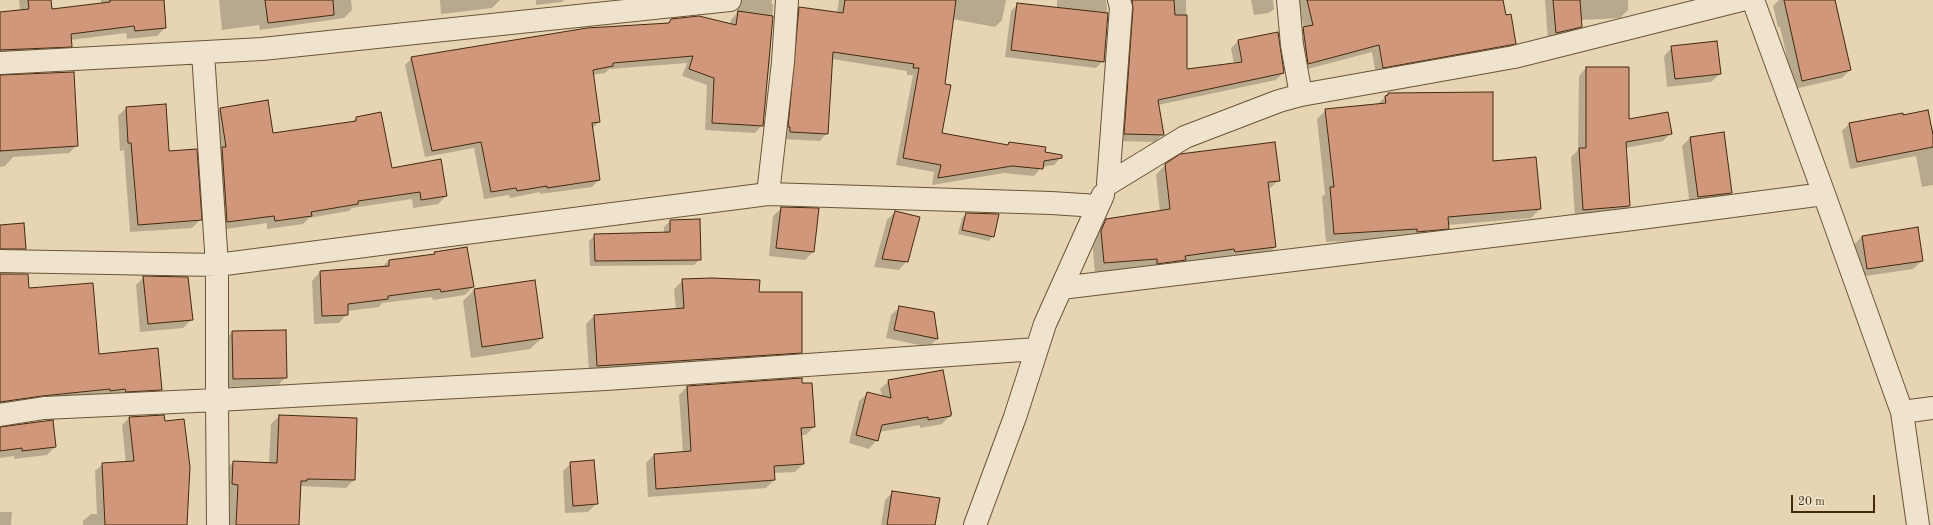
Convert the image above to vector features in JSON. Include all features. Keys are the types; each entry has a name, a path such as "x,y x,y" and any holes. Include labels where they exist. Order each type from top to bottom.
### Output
{"street":[{"path":"0,63 262,49 730,0"},
{"path":"768,194 783,62 787,0"},
{"path":"975,525 1015,417 1045,324 1108,184 1121,7 1119,0"},
{"path":"1288,0 1292,45 1302,94"},
{"path":"1108,184 1185,137 1279,101 1302,94 1514,56 1741,0"},
{"path":"1754,0 1902,412 1918,525"},
{"path":"203,53 217,265 218,525"},
{"path":"0,261 217,265 768,194 1098,206"},
{"path":"1061,288 1633,219 1824,194"},
{"path":"0,415 44,408 606,379 1037,349"},
{"path":"1902,412 1933,408"}],"building":[{"path":"28,0 51,0 52,9 110,2 110,0 164,0 166,28 135,31 134,26 71,34 72,47 0,50 0,12 29,9"},
{"path":"265,0 333,0 334,15 268,23"},
{"path":"845,0 956,0 945,84 951,85 942,133 1008,145 1009,142 1046,147 1045,152 1062,155 1062,158 1044,161 1043,169 1012,166 938,178 941,165 903,158 919,68 913,68 914,64 833,52 828,134 790,132 790,127 788,127 799,7 843,13"},
{"path":"1132,0 1174,0 1175,15 1187,15 1187,69 1242,62 1238,40 1278,32 1284,73 1158,100 1164,135 1124,134 1133,8"},
{"path":"1307,0 1503,0 1506,15 1511,14 1516,44 1383,68 1379,45 1308,64 1303,27 1313,25"},
{"path":"1553,0 1580,0 1582,27 1556,33"},
{"path":"1784,0 1835,0 1851,70 1802,81"},
{"path":"1017,3 1108,13 1104,62 1011,50"},
{"path":"738,11 773,16 763,126 712,123 714,78 689,69 693,56 613,63 613,66 593,70 600,122 592,123 600,180 547,188 547,186 517,191 516,188 491,192 481,142 432,151 411,57 587,28 669,23 671,19 699,16 736,25"},
{"path":"1717,41 1721,74 1675,79 1671,46"},
{"path":"1586,67 1629,67 1629,119 1668,112 1672,134 1626,142 1630,206 1583,210 1579,148 1586,148"},
{"path":"74,72 78,146 0,151 0,75"},
{"path":"1493,92 1493,161 1536,157 1541,209 1448,217 1449,229 1417,232 1417,229 1334,234 1330,187 1334,187 1325,109 1386,103 1385,96 1388,95 1388,93"},
{"path":"268,100 273,133 356,121 356,117 381,112 392,168 441,159 447,196 421,200 420,192 358,201 358,204 311,212 312,216 275,221 274,216 227,222 222,147 226,147 220,108"},
{"path":"166,104 169,151 197,149 202,220 138,225 131,143 128,143 126,107"},
{"path":"1928,110 1933,135 1933,147 1857,162 1849,123"},
{"path":"1724,132 1732,193 1698,197 1690,137"},
{"path":"1275,142 1280,181 1268,182 1276,247 1235,252 1234,249 1185,256 1186,260 1157,264 1157,259 1104,263 1101,231 1106,219 1170,209 1165,164 1180,154"},
{"path":"781,207 819,208 814,252 776,248"},
{"path":"895,211 920,217 908,262 882,259"},
{"path":"966,213 999,214 994,237 962,230"},
{"path":"700,219 701,260 595,261 594,234 670,232 670,220"},
{"path":"24,223 26,249 0,249 0,225"},
{"path":"1918,227 1923,261 1867,269 1862,236"},
{"path":"467,247 474,287 441,292 440,289 388,296 388,299 348,304 348,315 322,316 320,271 389,266 389,260 435,254 434,252"},
{"path":"0,274 28,274 29,288 93,283 99,354 158,348 162,390 126,392 125,389 110,391 110,389 0,402"},
{"path":"143,276 188,277 193,320 148,324"},
{"path":"712,278 760,280 759,292 802,292 802,353 597,366 594,315 684,308 682,279"},
{"path":"535,280 543,338 482,347 474,289"},
{"path":"899,306 934,312 938,339 894,330"},
{"path":"286,330 287,378 233,379 232,331"},
{"path":"943,370 952,413 951,416 928,420 928,417 882,425 878,441 856,435 867,392 891,398 888,380"},
{"path":"802,378 802,383 812,383 815,427 801,428 804,464 774,466 775,480 656,489 654,454 691,451 687,386"},
{"path":"164,415 165,421 184,419 190,467 187,525 105,525 102,463 134,461 129,417"},
{"path":"279,415 357,418 355,480 307,479 307,481 301,481 299,525 236,525 238,485 232,484 233,461 277,463"},
{"path":"53,420 56,447 22,451 22,448 0,451 0,427"},
{"path":"594,460 598,504 573,506 570,462"},
{"path":"892,491 940,498 935,525 887,525"}]}
